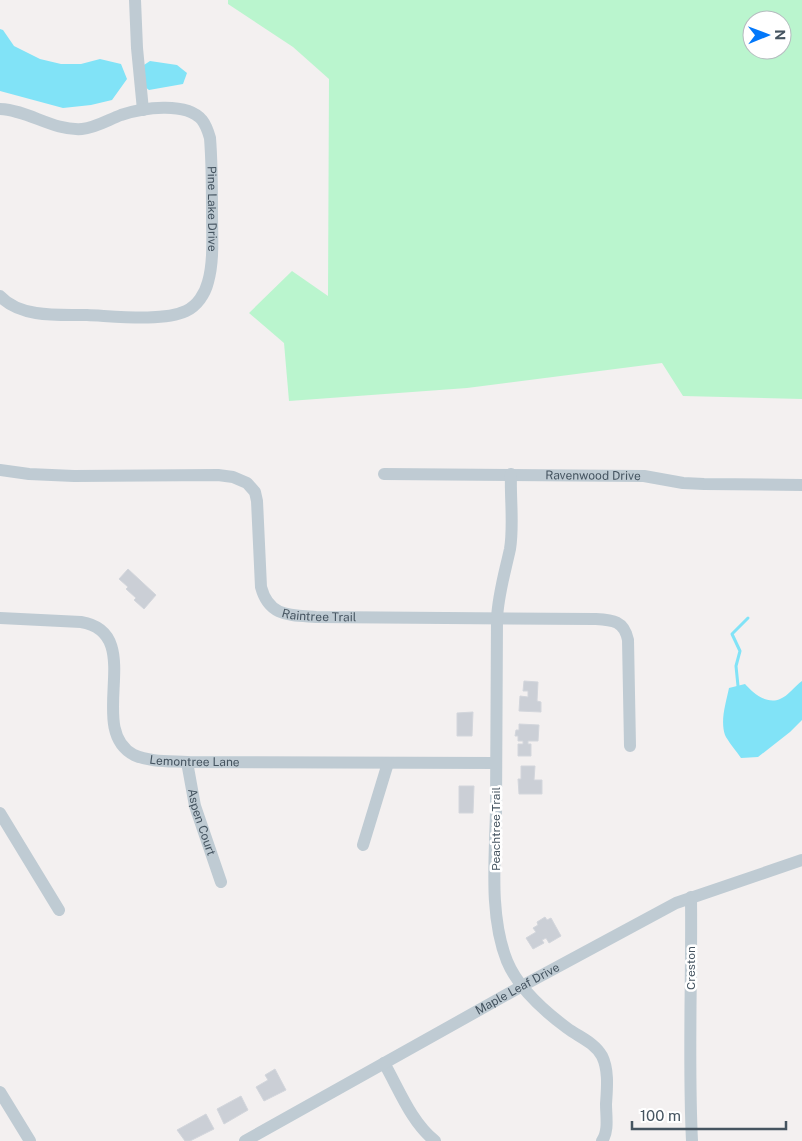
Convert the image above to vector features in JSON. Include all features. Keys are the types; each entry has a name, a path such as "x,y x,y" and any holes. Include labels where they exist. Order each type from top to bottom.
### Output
{"street":[{"path":"135,0 136,48 143,110"},
{"name":"Pine Lake Drive","path":"0,109 14,111 50,124 82,129 143,110 167,108 192,113 202,121 210,138 212,240 211,269 208,282 199,301 186,311 177,314 166,316 121,316 34,312 18,309 0,296"},
{"name":"Raintree Trail","path":"0,470 29,474 65,475 218,475 233,477 246,483 252,488 256,497 259,515 264,597 274,609 293,615 316,617 610,620 623,627 628,640 630,746"},
{"name":"Ravenwood Drive","path":"384,474 644,476 697,484 802,485"},
{"name":"Peachtree Trail","path":"511,474 512,530 510,548 502,580 497,619 496,913 499,934 507,960 522,986 556,1020 594,1045 603,1058 607,1084 606,1131 602,1141"},
{"name":"Lemontree Lane","path":"0,618 92,623 101,628 110,642 114,661 114,723 116,735 128,751 140,757 154,760 187,762 496,763"},
{"name":"Aspen Court","path":"187,762 195,806 221,882"},
{"path":"363,845 388,763"},
{"path":"0,813 59,910"},
{"name":"Maple Leaf Drive","path":"251,1139 384,1062 676,903 802,860"},
{"name":"Creston","path":"691,897 692,976 690,1039 692,1141"},
{"path":"384,1062 417,1121 435,1141"},
{"path":"0,1092 30,1141"}],"green space":[{"path":"228,0 802,0 802,399 683,396 662,363 467,388 289,401 284,343 249,313 292,271 328,296 329,79 293,47 228,4"}],"water":[{"path":"0,29 3,30 14,46 40,59 61,64 81,64 100,59 121,64 127,79 112,100 91,105 63,108 0,91"},
{"path":"150,61 177,65 187,73 183,84 149,90 145,87 144,65"},
{"path":"802,681 802,720 758,757 741,758 725,735 724,711 729,688 745,684 761,697 775,700 786,696"}],"building":[{"path":"128,569 156,595 144,609 134,600 136,598 119,579"},
{"path":"524,681 538,682 537,701 541,702 541,712 519,711 520,696 528,697 528,691 523,691"},
{"path":"473,712 472,736 457,736 457,713"},
{"path":"519,724 539,725 538,741 528,741 528,744 531,744 531,756 518,756 518,744 523,744 523,741 518,741 518,736 515,736 516,730 519,730"},
{"path":"521,766 535,766 534,780 542,780 542,794 519,794 518,779 521,779"},
{"path":"459,786 474,786 473,813 459,813"},
{"path":"545,917 547,920 551,918 561,936 549,943 546,938 542,940 544,943 533,949 526,938 536,932 533,928 538,925 537,922"},
{"path":"275,1069 286,1090 264,1101 256,1087 268,1080 265,1075"},
{"path":"241,1096 248,1110 224,1124 217,1109"},
{"path":"206,1114 214,1129 190,1141 185,1141 177,1130"}],"waterway":[{"path":"738,686 736,666 740,651 732,634 748,618"}]}
